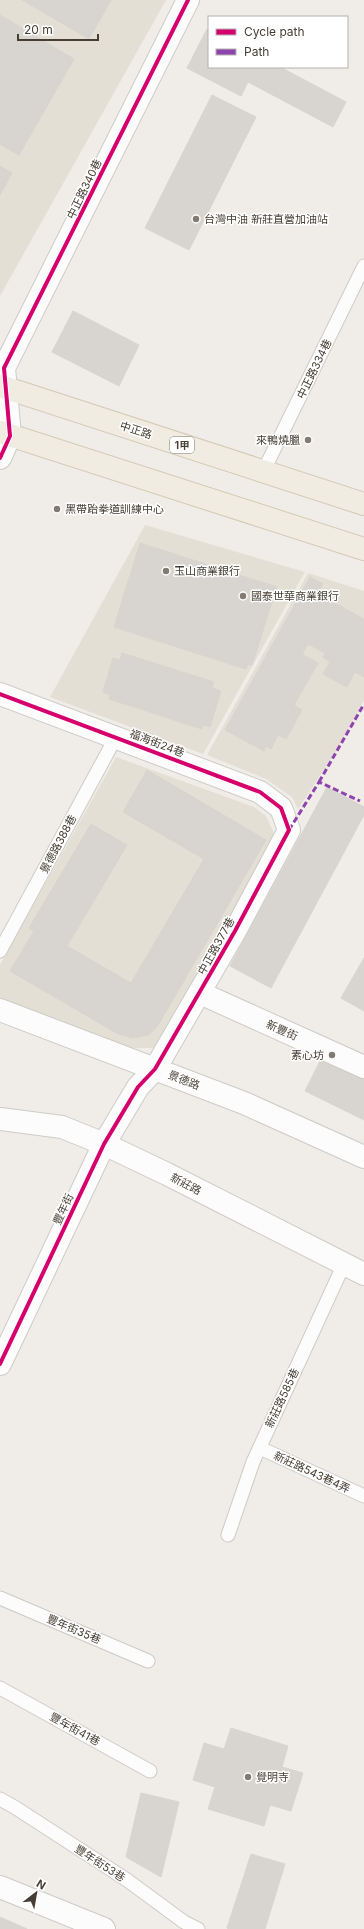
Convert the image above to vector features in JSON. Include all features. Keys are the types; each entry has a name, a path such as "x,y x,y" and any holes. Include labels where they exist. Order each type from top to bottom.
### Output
{"main road":[{"name":"中正路","path":"3,387 364,504"},
{"path":"5,434 364,549"}],"street":[{"name":"中正路340巷","path":"5,434 3,387 4,368 188,0"},
{"path":"0,458 5,434"},
{"name":"福海街24巷","path":"0,694 260,792 281,808 289,830"},
{"name":"中正路377巷","path":"155,1069 200,993 289,830"},
{"name":"新豐街","path":"200,993 364,1068"},
{"name":"景德路","path":"0,1010 244,1103 364,1157"},
{"name":"豐年街","path":"0,1364 104,1144 138,1087 155,1069"},
{"name":"新莊路","path":"0,1119 62,1127 104,1144 167,1174 364,1274"},
{"path":"0,1887 104,1929"}],"lane":[{"name":"中正路334巷","path":"263,472 364,266"},
{"name":"景德路388巷","path":"0,951 116,737"},
{"name":"新莊路585巷","path":"228,1535 260,1448 344,1264"},
{"name":"新莊路543巷4弄","path":"260,1448 364,1496"},
{"name":"豐年街35巷","path":"0,1598 148,1661"},
{"name":"豐年街41巷","path":"0,1688 150,1771"},
{"name":"豐年街53巷","path":"0,1800 16,1808 127,1880 184,1922 198,1929"}],"shaded area":[{"path":"0,0 166,0 0,296"},
{"path":"145,525 305,572 203,754 50,697"},
{"path":"308,573 364,591 364,700 333,756 298,809 292,797 266,779 207,755"},
{"path":"116,757 254,807 266,816 273,831 273,845 154,1048 122,1048 0,1002 0,965"}],"building":[{"path":"22,0 111,0 89,39"},
{"path":"0,15 74,59 19,155 0,144"},
{"path":"207,29 208,68 282,68 346,102 333,127 248,82 241,96 187,68"},
{"path":"212,95 256,117 189,250 145,228"},
{"path":"0,166 12,173 0,195"},
{"path":"73,311 139,345 119,386 52,352"},
{"path":"140,543 277,587 252,665 248,664 246,669 114,627"},
{"path":"310,577 323,584 318,594 364,619 364,677 355,672 347,687 323,674 330,662 323,657 325,653 308,644 302,654 318,663 294,705 302,710 286,739 278,735 271,749 266,746 264,751 225,730"},
{"path":"122,653 214,682 212,688 221,691 210,727 203,725 202,729 109,699 110,695 103,692 113,658 120,660"},
{"path":"147,770 266,840 157,1027 148,1035 133,1038 118,1034 10,971 34,931 29,928 91,824 127,845 67,946 131,983 204,859 123,812"},
{"path":"327,787 364,807 364,815 271,988 230,966"},
{"path":"364,958 364,1011 341,998"},
{"path":"323,1055 364,1075 364,1120 305,1091"},
{"name":"覺明寺","path":"231,1728 288,1746 282,1767 303,1773 291,1811 270,1805 264,1826 208,1809 215,1787 193,1780 204,1743 224,1749"},
{"path":"141,1793 179,1802 161,1877 126,1857"},
{"path":"251,1854 285,1864 265,1929 230,1929 227,1928"},
{"path":"0,1917 27,1929 0,1929"}],"marked path":[{"path":"319,782 364,704"},
{"path":"289,830 319,782 360,801"}],"cycle path":[{"path":"0,458 10,436 4,368 188,0"},
{"path":"0,694 260,792 281,808 289,830 235,931 155,1069 138,1087 104,1144 0,1364"}],"place":[{"name":"台灣中油 新莊直營加油站","path":"196,219"},
{"name":"來鴨燒臘","path":"308,440"},
{"name":"黑帶跆拳道訓練中心","path":"57,509"},
{"name":"玉山商業銀行","path":"166,571"},
{"name":"國泰世華商業銀行","path":"243,596"},
{"name":"素心坊","path":"332,1055"},
{"name":"覺明寺","path":"248,1777"}]}
